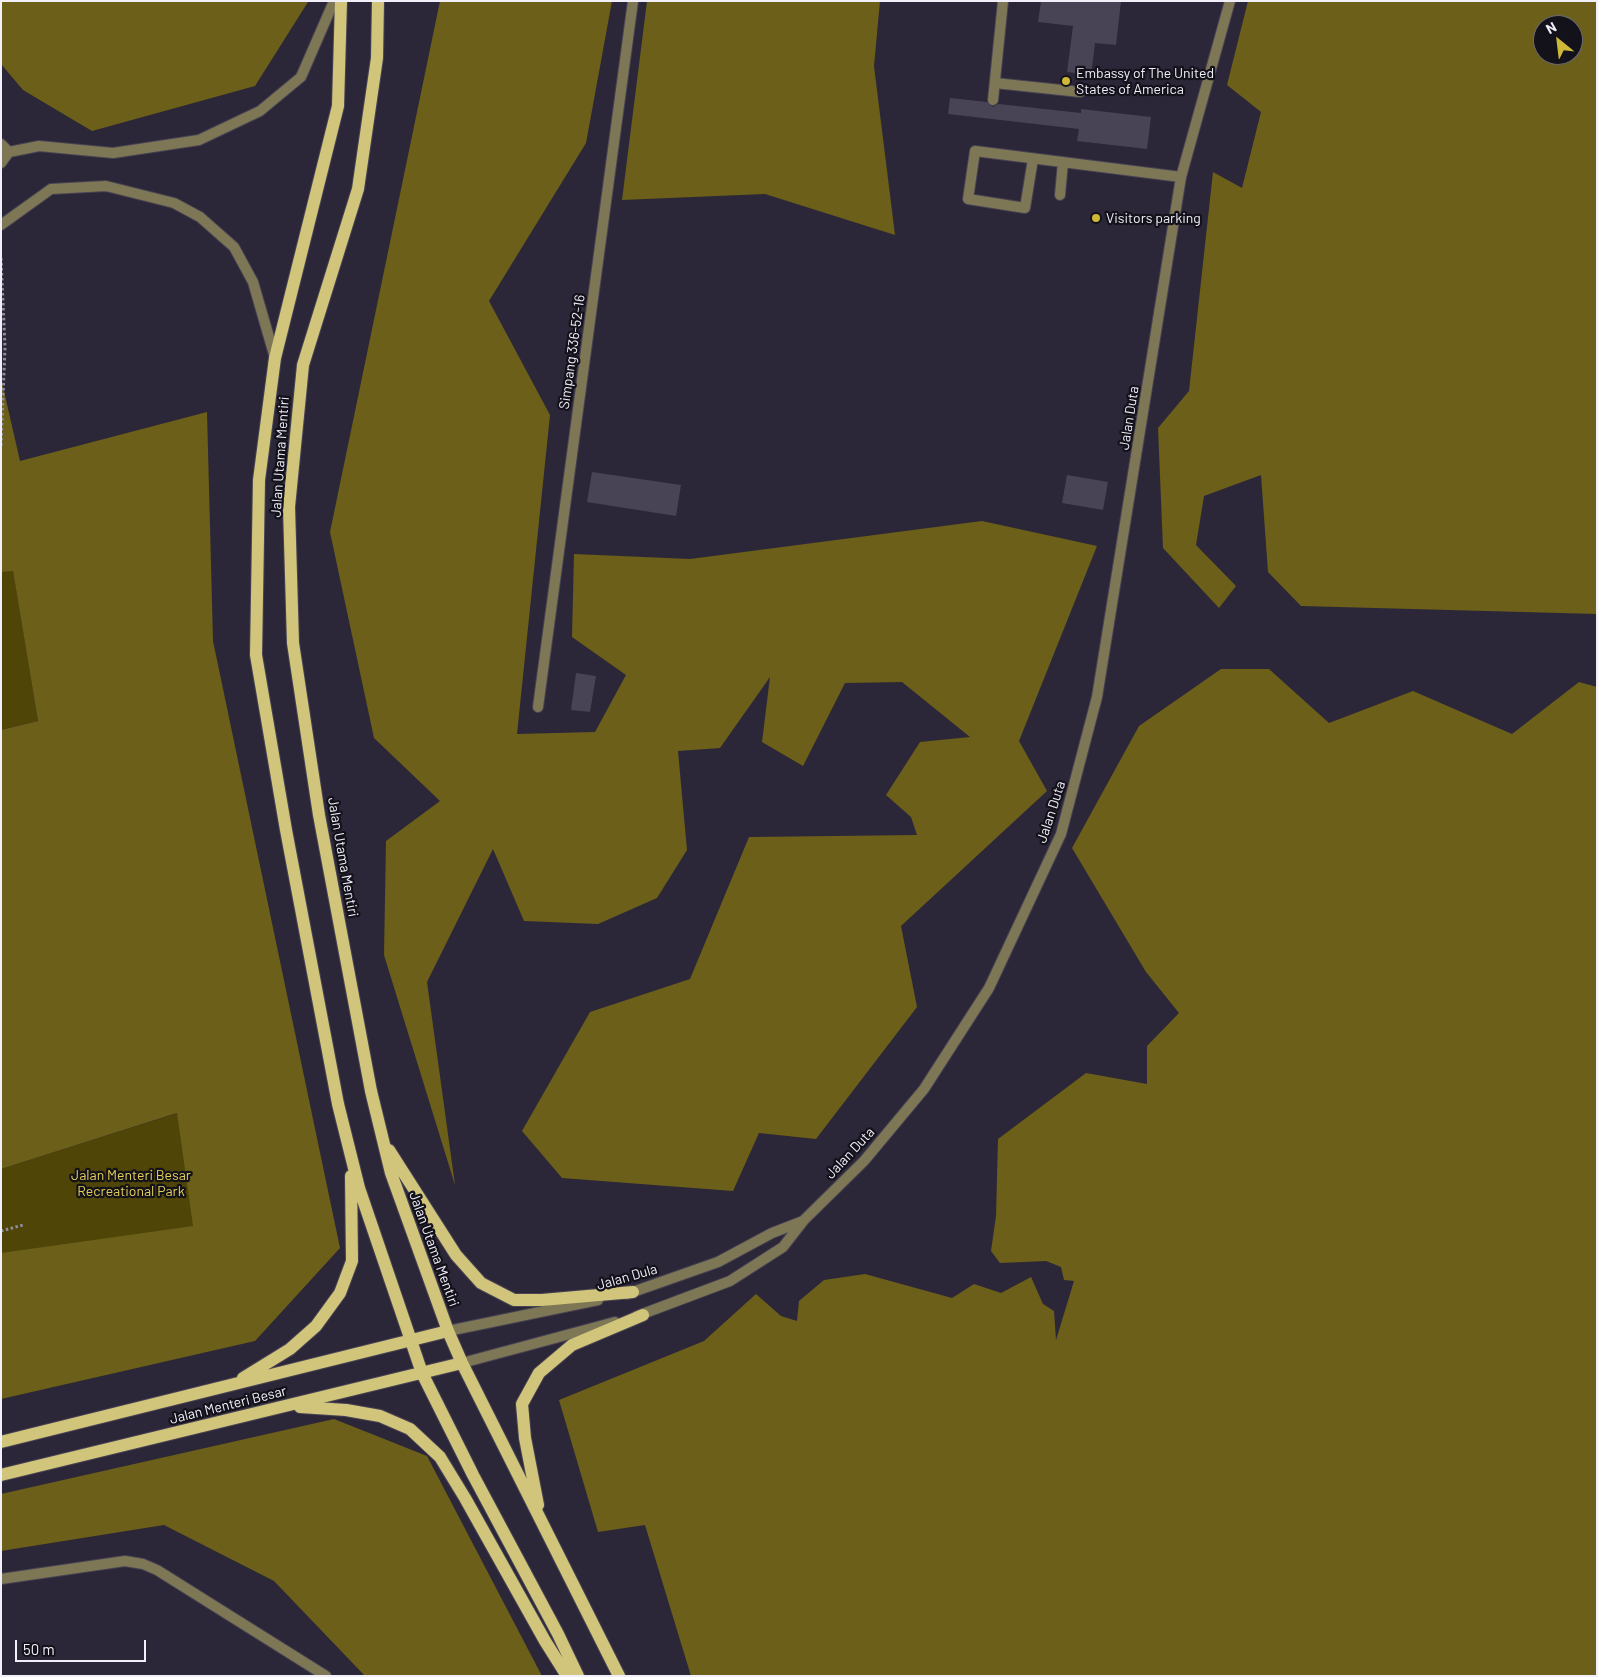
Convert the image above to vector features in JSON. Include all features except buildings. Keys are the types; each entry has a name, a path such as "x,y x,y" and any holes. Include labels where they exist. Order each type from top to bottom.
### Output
{"main road":[{"name":"Jalan Utama Mentiri","path":"341,1 338,106 275,358 259,480 256,655 286,830 338,1104 359,1188 422,1373 472,1475 558,1634 578,1676"},
{"name":"Jalan Utama Mentiri","path":"378,1 377,58 358,189 303,365 289,508 292,643 319,815 371,1091 391,1173 448,1331 462,1363 619,1676"},
{"path":"383,1140 456,1255 481,1283 514,1300 542,1300 633,1292"},
{"path":"233,1385 290,1349 316,1326 340,1293 352,1261 350,1154"},
{"path":"542,1523 525,1438 522,1404 539,1373 572,1345 643,1314"},
{"name":"Jalan Menteri Besar","path":"1,1442 448,1331"},
{"name":"Jalan Menteri Besar","path":"1,1475 462,1363"},
{"path":"289,1406 346,1410 380,1416 410,1429 440,1457 567,1676"}],"street":[{"path":"1,163 5,148 39,146 113,152 199,140 260,111 301,77 334,1"},
{"name":"Simpang 336-52-16","path":"538,707 633,1"},
{"path":"993,100 1003,1"},
{"name":"Jalan Duta","path":"462,1363 643,1314 730,1281 783,1247 804,1220 864,1161 924,1089 989,988 1061,834 1097,697 1182,177 1230,1"},
{"path":"995,83 1080,92"},
{"path":"1033,159 1025,208 968,199 975,151 1182,177"},
{"path":"1060,195 1063,162"},
{"path":"1,225 51,189 106,186 174,202 200,217 234,247 253,282 275,358"},
{"name":"Jalan Dula","path":"448,1331 633,1292 718,1262 772,1233 804,1220"},
{"path":"1,1579 125,1561 143,1564 157,1570 326,1676"}],"path":[{"path":"1,258 5,347 1,448"},
{"path":"1,1231 23,1224"}],"green space":[{"path":"13,570 38,721 1,730 1,572"},
{"name":"Jalan Menteri Besar Recreational Park","path":"178,1113 194,1227 1,1258 1,1169"}],"shaded area":[{"path":"1,1 308,2 255,86 92,131 23,90 1,64"},
{"path":"440,1 612,1 586,143 489,301 550,415 517,734 595,732 626,675 572,637 574,554 690,559 982,521 1097,546 1019,741 1047,791 901,926 917,1007 816,1139 759,1133 733,1191 562,1178 522,1131 590,1012 690,979 749,837 917,835 911,817 886,795 920,742 970,737 902,682 845,683 803,766 762,742 770,677 720,748 678,751 687,850 657,898 598,924 524,921 493,849 427,982 455,1185 384,955 386,841 440,801 374,738 330,532"},
{"path":"647,1 880,1 874,66 895,235 765,194 622,200"},
{"path":"1248,1 1597,1 1597,614 1301,606 1268,572 1261,475 1204,496 1196,545 1236,586 1219,608 1163,548 1158,428 1189,391 1213,172 1242,188 1261,112 1227,85"},
{"path":"1,378 20,461 207,412 213,641 340,1248 255,1341 1,1399 1,1253 193,1226 177,1113 1,1169 1,730 38,721 13,571 1,572"},
{"path":"1221,669 1269,669 1329,723 1413,691 1512,734 1579,682 1597,687 1597,1676 691,1676 645,1525 598,1532 559,1400 704,1341 756,1294 781,1316 797,1321 799,1301 824,1280 865,1274 952,1298 974,1284 1001,1293 1031,1277 1043,1304 1054,1311 1056,1340 1074,1281 1064,1280 1061,1267 1046,1261 1000,1263 991,1251 996,1216 998,1139 1086,1073 1147,1084 1147,1046 1179,1013 1146,972 1072,848 1139,726"},
{"path":"334,1419 427,1456 542,1676 365,1676 274,1581 164,1525 1,1551 1,1494"}],"place":[{"name":"Embassy of The United States of America","path":"1066,81"},
{"name":"Visitors parking","path":"1096,218"}]}
